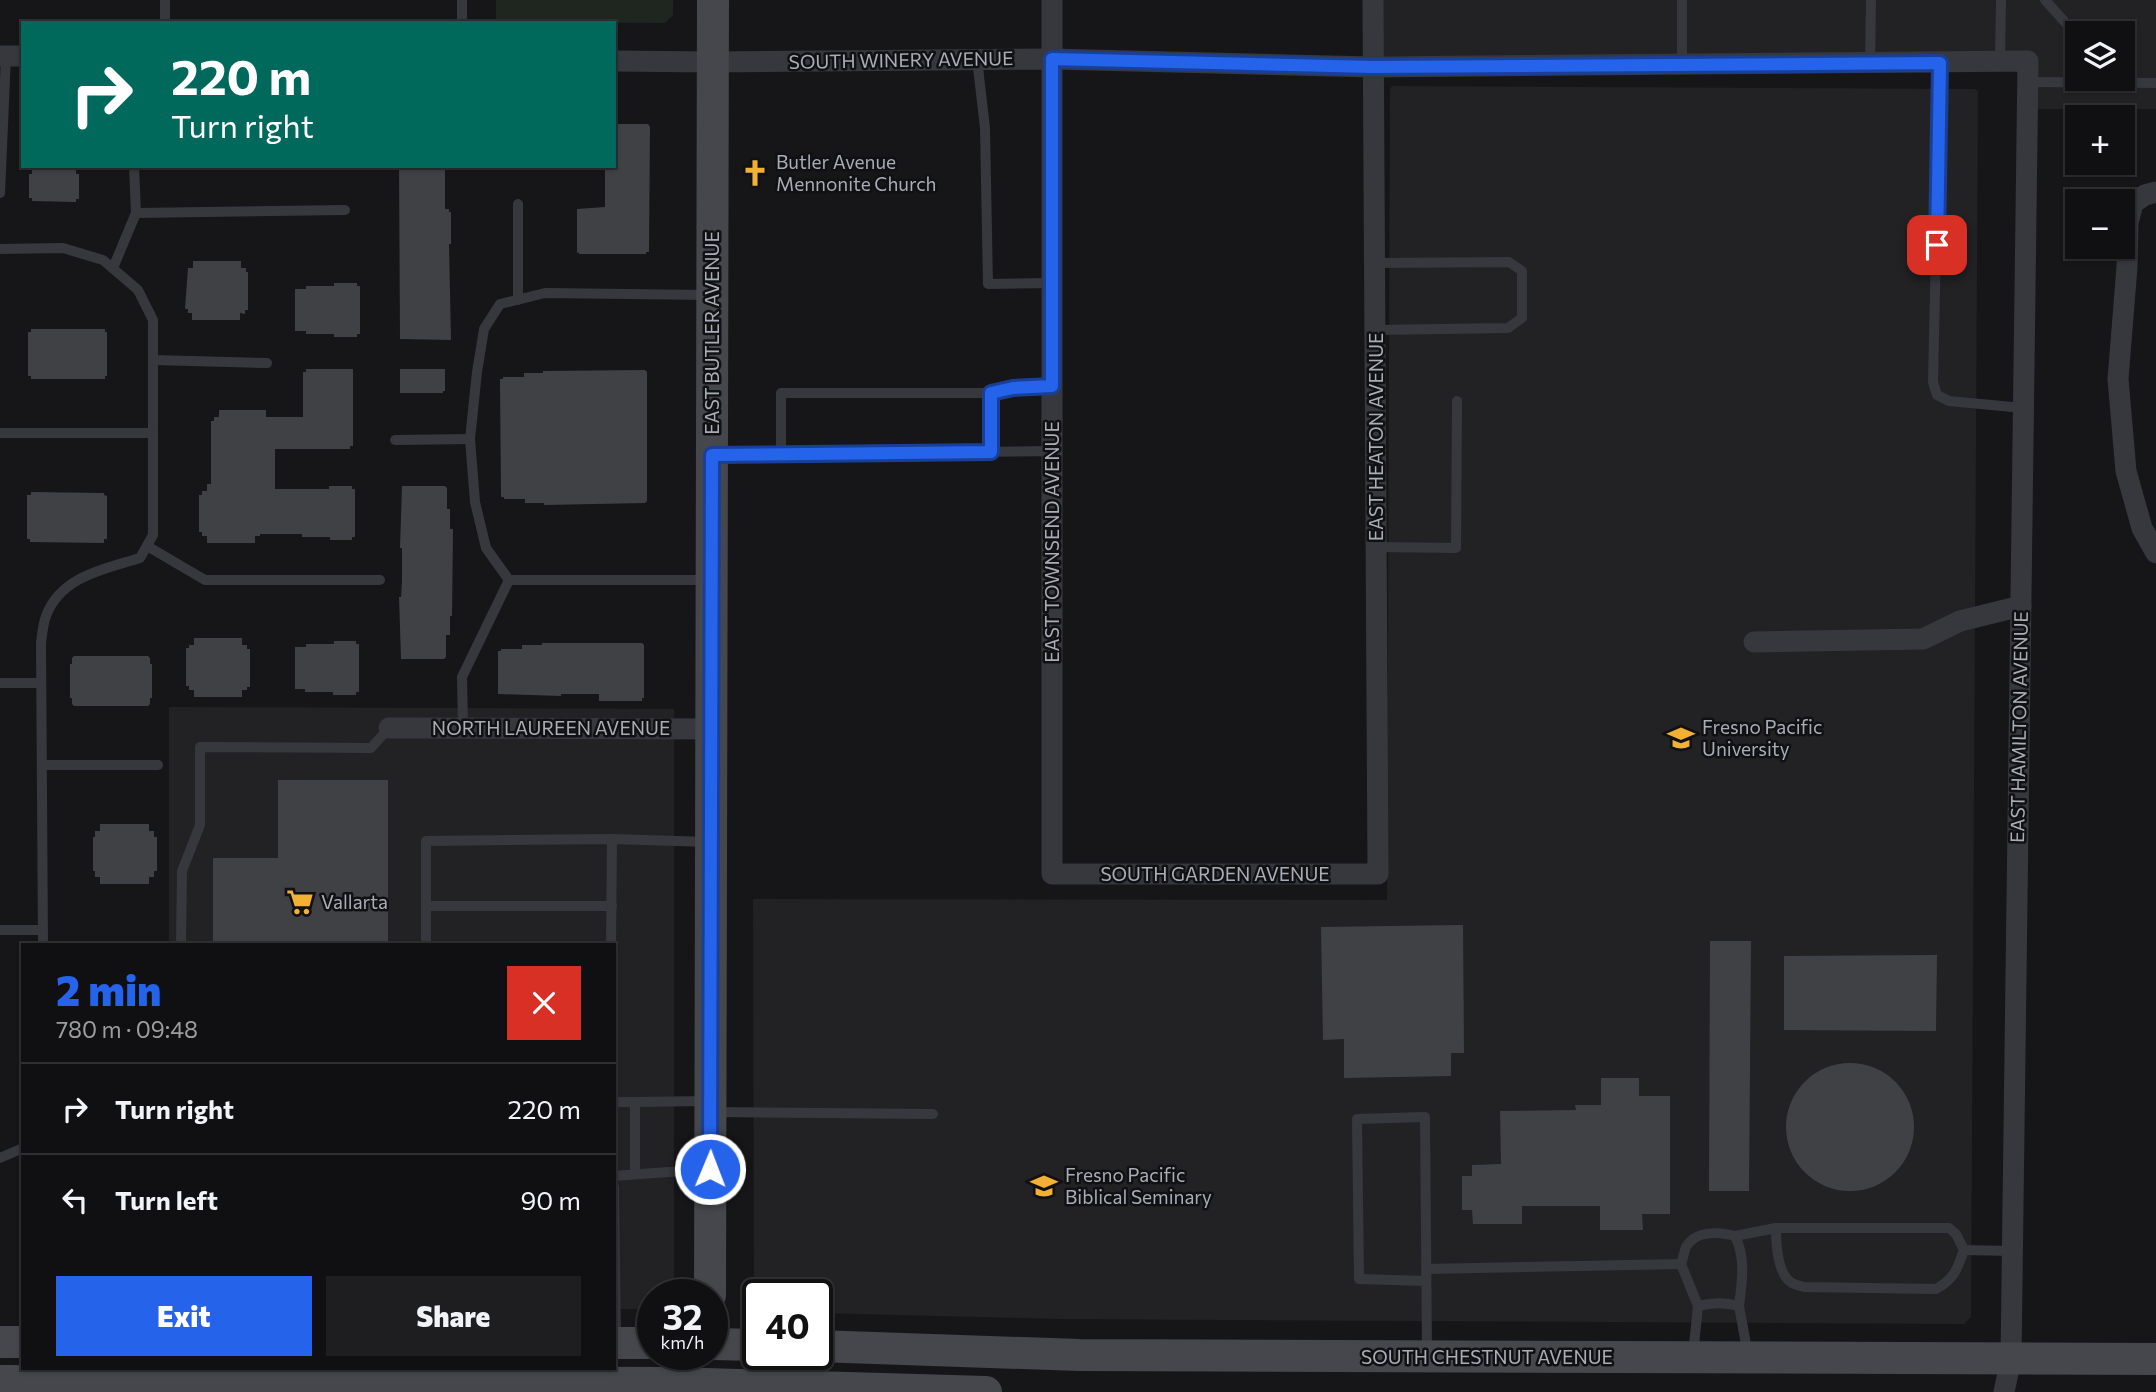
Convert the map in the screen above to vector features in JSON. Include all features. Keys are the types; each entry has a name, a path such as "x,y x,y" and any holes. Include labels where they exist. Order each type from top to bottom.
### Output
{"main road":[{"name":"EAST BUTLER AVENUE","path":"710,1279 713,0"},
{"path":"0,1342 21,1342"},
{"path":"616,1343 637,1343"},
{"name":"SOUTH CHESTNUT AVENUE","path":"833,1347 1079,1355 2156,1359"},
{"path":"0,1381 222,1387 549,1387 710,1377 986,1392"}],"street":[{"name":"EAST TOWNSEND AVENUE","path":"1052,0 1052,874"},
{"name":"EAST HEATON AVENUE","path":"1373,0 1378,874"},
{"name":"SOUTH WINERY AVENUE","path":"616,61 1052,59 1373,67 2000,62 2028,72"},
{"name":"EAST HAMILTON AVENUE","path":"2004,1392 2011,1359 2028,72"},
{"path":"2156,192 2133,203 2128,223 2118,379 2126,471 2142,528 2156,553"},
{"path":"1754,642 1923,639 1960,621 2021,606"},
{"name":"NORTH LAUREEN AVENUE","path":"389,728 712,729"},
{"name":"SOUTH GARDEN AVENUE","path":"1052,874 1378,874"}],"lane":[{"path":"164,21 165,0"},
{"path":"462,0 462,21"},
{"path":"1682,0 1682,64"},
{"path":"1870,64 1871,0"},
{"path":"2000,0 2000,62"},
{"path":"2045,0 2065,22"},
{"path":"0,193 1,124 10,56"},
{"path":"977,60 985,128 988,284 1052,283"},
{"path":"1940,63 1933,382 1937,395 1949,401 2024,408"},
{"path":"2028,72 2065,80"},
{"path":"2135,83 2156,83"},
{"path":"113,268 136,213 134,168"},
{"path":"518,205 518,300"},
{"path":"136,213 345,210"},
{"path":"0,249 63,248 103,260 138,290 153,320 153,535 140,558 79,578 61,593 46,615 41,643 43,943"},
{"path":"1375,263 1509,262 1522,271 1522,318 1508,328 1375,330"},
{"path":"509,580 486,548 475,502 470,439 484,330 500,304 545,293 712,295"},
{"path":"153,360 267,363"},
{"path":"780,454 781,393 991,393 1013,388 1052,386"},
{"path":"991,393 991,452"},
{"path":"1377,547 1456,548 1457,401"},
{"path":"0,433 153,433"},
{"path":"395,440 470,439"},
{"path":"712,455 1052,452"},
{"path":"147,546 205,580 380,580"},
{"path":"509,580 712,580"},
{"path":"463,727 462,677 509,580"},
{"path":"0,683 41,683"},
{"path":"181,943 182,871 200,825 200,747 371,748 389,728"},
{"path":"42,765 158,765"},
{"path":"426,943 426,841 612,839 712,842"},
{"path":"611,943 612,839"},
{"path":"426,906 612,906"},
{"path":"0,930 43,930"},
{"path":"616,1102 933,1114"},
{"path":"635,1102 635,1174"},
{"path":"1427,1356 1426,1275 1425,1117 1357,1119 1359,1279 1426,1275 1681,1264"},
{"path":"0,1158 21,1149"},
{"path":"616,1177 710,1169"},
{"path":"1693,1358 1698,1306 1681,1264 1687,1245 1699,1236 1720,1232 1735,1237 1776,1228 1949,1228 1956,1234 1965,1251"},
{"path":"1776,1228 1777,1249 1783,1273 1792,1283 1804,1287 1936,1290 1947,1283 1956,1272 1965,1251"},
{"path":"1735,1237 1741,1248 1743,1276 1739,1306 1748,1358"},
{"path":"1965,1251 2012,1251"},
{"path":"1698,1306 1726,1302 1739,1306"}],"shaded area":[{"path":"496,0 673,0 673,15 665,23 496,21"},
{"path":"1372,0 2156,0 2156,109 2135,109 2135,105 2065,105 2065,109 2037,109 2037,59 1371,56"},
{"name":"Fresno Pacific University","path":"1392,86 1978,91 1971,1317 1964,1324 1060,1319 833,1313 833,1279 754,1279 753,899 1387,900"},
{"path":"169,707 674,709 674,1279 637,1279 637,1309 616,1309 616,943 169,943"}],"building":[{"path":"616,124 648,124 649,252 577,252 577,209 605,207 605,168 616,168"},
{"path":"32,168 76,168 76,174 79,174 79,199 76,199 76,202 32,201 32,198 29,198 29,174 32,174"},
{"path":"399,168 445,168 445,209 451,212 451,340 400,339"},
{"path":"193,261 241,261 241,268 246,268 248,272 248,310 245,310 245,314 240,313 240,320 192,320 192,313 185,309 188,268 193,268"},
{"path":"334,283 357,283 357,286 360,286 360,334 357,334 357,337 334,337 334,334 306,334 306,331 295,331 295,289 306,289 306,286 334,286"},
{"path":"31,329 105,329 107,376 105,379 31,379 31,376 28,376 28,332 31,332"},
{"path":"306,369 353,369 353,446 350,446 350,449 275,449 275,489 329,489 329,486 352,486 352,489 355,489 355,537 352,537 352,540 330,540 330,537 302,537 302,534 260,534 255,536 255,543 207,543 207,536 202,536 202,532 199,532 199,495 202,495 202,491 207,491 207,484 211,484 211,421 214,421 214,417 219,417 219,410 266,410 266,417 303,417 303,372 306,372"},
{"path":"400,369 445,369 445,391 400,393"},
{"path":"645,370 645,503 544,505 525,503 525,499 501,497 500,379 524,377 524,373 543,371"},
{"path":"402,486 447,488 447,509 450,509 450,529 453,529 452,616 450,635 446,635 444,659 401,659 399,597 402,581"},
{"path":"31,492 104,493 107,496 107,539 104,539 104,543 30,542 30,539 27,539 27,495 31,495"},
{"path":"194,638 242,638 242,645 247,645 247,649 250,649 250,687 242,690 242,697 194,697 194,690 189,690 189,686 186,686 186,648 194,645"},
{"path":"334,641 356,641 356,644 359,644 359,692 356,692 356,695 333,695 333,692 305,692 305,689 295,689 295,647 306,647 306,644 334,644"},
{"path":"642,643 644,698 642,701 599,701 599,694 498,694 498,651 522,649 522,645"},
{"path":"74,656 148,656 152,664 150,704 74,706 70,698 70,664"},
{"name":"Vallarta","path":"278,780 388,780 388,943 213,943 213,858 278,858"},
{"path":"100,824 149,824 149,831 154,831 154,837 157,837 157,871 154,871 154,877 149,877 149,884 100,884 100,877 95,877 93,871 93,837 95,831 100,831"},
{"path":"1463,925 1464,1053 1451,1053 1451,1076 1344,1078 1344,1039 1323,1040 1321,927"},
{"path":"1710,941 1751,941 1749,1191 1709,1191"},
{"path":"1937,955 1936,1031 1784,1030 1784,956"},
{"path":"1850,1063 1875,1068 1895,1082 1909,1102 1914,1127 1909,1152 1895,1172 1875,1186 1850,1191 1825,1186 1805,1172 1791,1152 1786,1127 1791,1102 1805,1082 1825,1068"},
{"path":"1601,1078 1639,1078 1639,1096 1670,1096 1670,1214 1642,1214 1643,1230 1600,1230 1600,1206 1522,1206 1522,1224 1473,1224 1472,1210 1462,1210 1462,1176 1472,1176 1472,1165 1501,1164 1500,1111 1576,1110 1575,1105 1601,1105"}],"place":[{"name":"Butler Avenue Mennonite Church","path":"755,173"},
{"name":"Fresno Pacific University","path":"1681,738"},
{"name":"Vallarta","path":"300,902"},
{"name":"Fresno Pacific Biblical Seminary","path":"1044,1186"}],"route":[{"path":"710,1169 712,455 991,452 991,393 1013,388 1052,386 1052,59 1373,67 1940,63 1937,245"}]}
